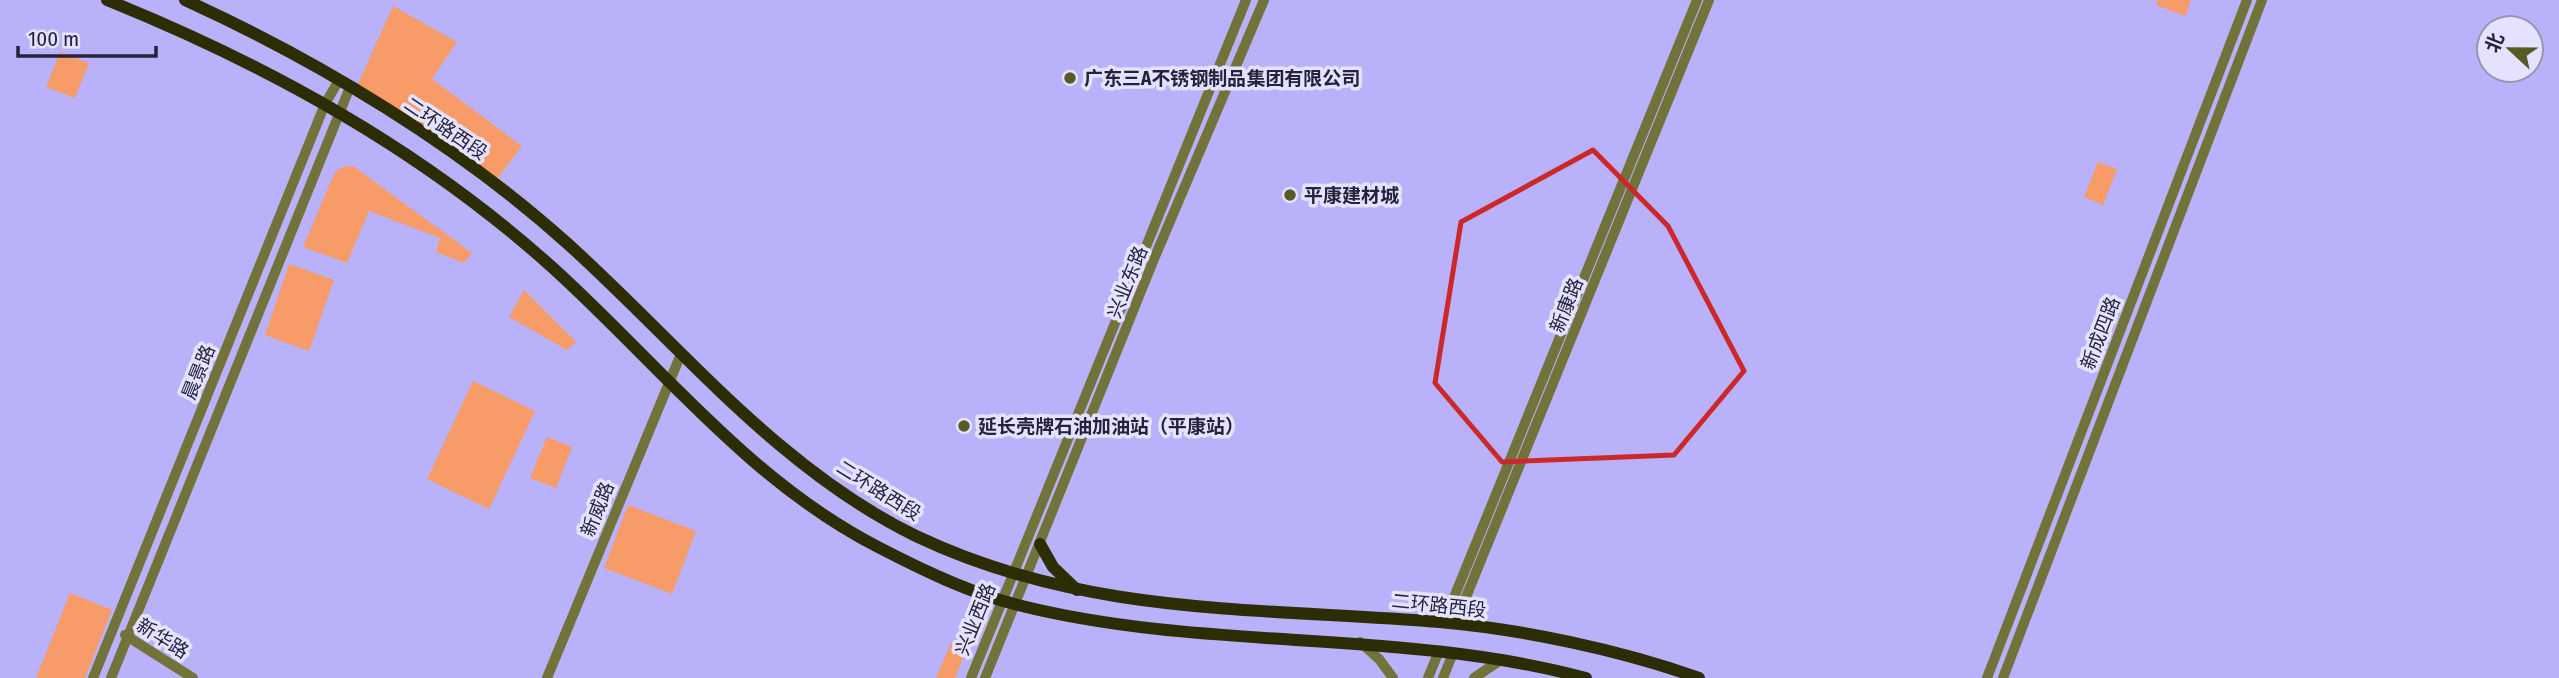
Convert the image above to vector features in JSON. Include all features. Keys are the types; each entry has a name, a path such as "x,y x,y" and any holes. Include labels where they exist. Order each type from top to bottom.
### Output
{"main road":[{"path":"107,0 242,59 340,112 416,160 487,213 551,267 738,448 792,492 874,545 929,572 1008,602 1108,623 1176,631 1360,642 1439,651 1502,659 1586,678"},
{"name":"二环路西段","path":"185,0 345,83 460,160 532,214 617,289 681,354 815,472 912,534 1019,576 1077,590 1158,604 1449,623 1569,643 1699,678"},
{"path":"1040,544 1053,567 1077,590"}],"street":[{"name":"兴业东路","path":"1019,576 1246,0"},
{"name":"兴业东路","path":"1019,576 1040,544 1154,259 1264,0"},
{"name":"新康路","path":"1449,623 1697,0"},
{"name":"新康路","path":"1449,623 1709,0"},
{"name":"新成四路","path":"1987,678 2247,0"},
{"name":"新成四路","path":"2003,678 2262,0"},
{"name":"晨景路","path":"93,678 325,104 345,83"},
{"name":"晨景路","path":"111,678 340,112 345,83"},
{"name":"新威路","path":"547,678 681,354"},
{"name":"兴业西路","path":"971,678 1019,576"},
{"name":"兴业西路","path":"985,678 1008,602"},
{"name":"新华路","path":"114,628 193,678"},
{"path":"1360,642 1379,659 1394,678"},
{"path":"1428,678 1439,651"},
{"path":"1443,678 1453,653"},
{"path":"1474,678 1502,659"}],"highlighted area":[{"path":"1593,150 1668,226 1744,371 1674,455 1502,462 1435,383 1461,222"}],"shaded area":[{"path":"0,0 2559,0 2559,678 0,678"},
{"path":"2158,0 2191,0 2185,16 2156,5"},
{"path":"393,6 457,42 432,79 522,146 497,179 358,84"},
{"path":"60,52 89,63 75,98 46,87"},
{"path":"2098,162 2117,169 2103,205 2084,197"},
{"path":"353,166 472,253 464,263 436,252 440,238 369,211 347,263 303,247 334,174 342,167"},
{"path":"289,264 334,280 309,351 265,335"},
{"path":"524,290 576,342 567,350 509,317"},
{"path":"473,381 535,411 489,509 427,479"},
{"path":"547,437 572,447 556,488 530,478"},
{"path":"628,505 696,531 672,594 604,568"},
{"path":"70,593 112,610 85,678 36,678"},
{"path":"951,643 967,648 955,678 936,678"}],"place":[{"name":"广东三A不锈钢制品集团有限公司","path":"1070,78"},
{"name":"平康建材城","path":"1290,195"},
{"name":"延长壳牌石油加油站（平康站）","path":"964,426"}]}
